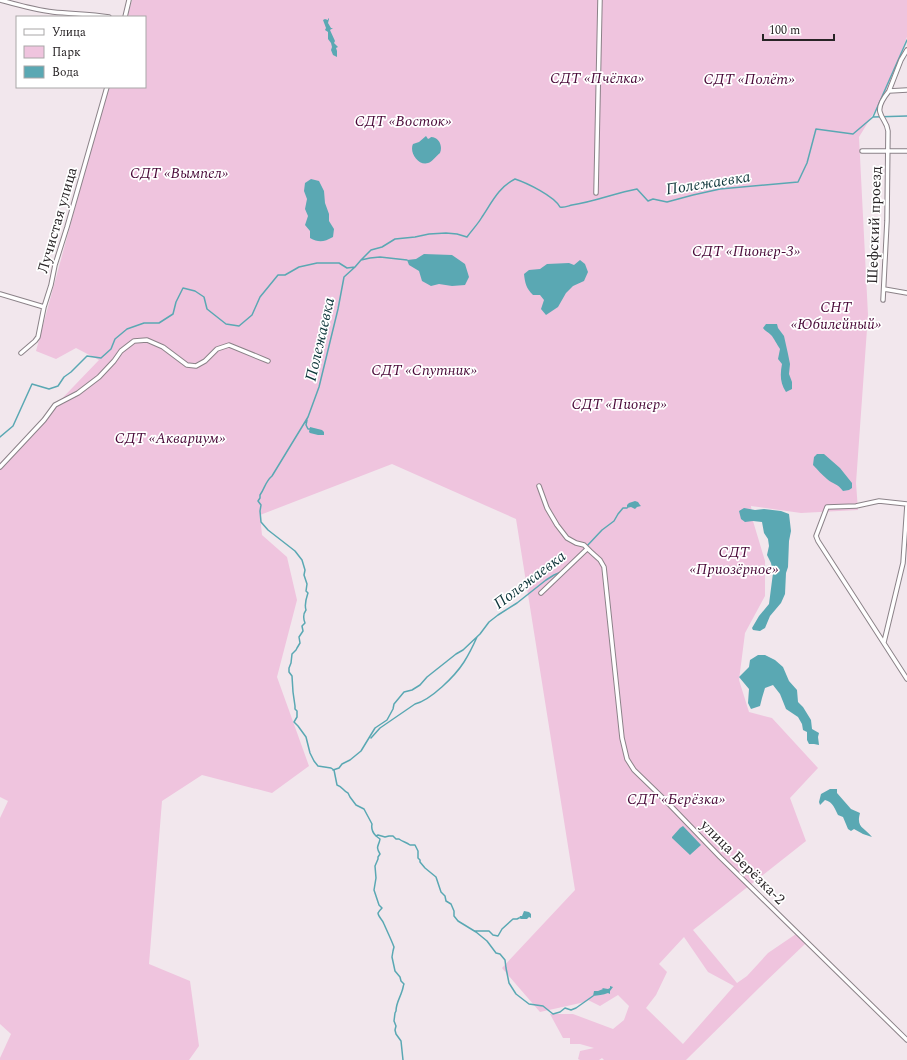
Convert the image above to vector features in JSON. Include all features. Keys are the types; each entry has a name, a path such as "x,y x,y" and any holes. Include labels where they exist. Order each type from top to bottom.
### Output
{"street":[{"path":"0,0 51,12 102,16"},
{"path":"125,16 129,0"},
{"path":"596,193 600,0"},
{"path":"907,50 901,60 889,91 907,90"},
{"name":"Лучистая улица","path":"20,354 38,337 55,265 106,88"},
{"name":"Шефский проезд","path":"883,300 887,221 888,151 887,125 880,112 880,109 885,95 889,91"},
{"path":"862,151 907,152"},
{"path":"884,289 907,293"},
{"path":"0,294 44,307"},
{"path":"0,467 56,405 78,393 99,377 121,351 134,341 147,340 163,347 187,365 196,366 205,361 217,349 229,345 268,361"},
{"name":"улица Берёзка-2","path":"539,486 547,508 567,538 584,545 600,560 605,571 622,738 626,759 634,770 720,857 907,1040"},
{"path":"884,642 903,563 907,504 879,501 856,506 827,507 816,536 818,541 907,679"},
{"path":"542,593 587,549"}],"green space":[{"path":"132,0 907,0 907,37 884,96 859,137 868,315 856,483 858,510 801,513 751,506 753,521 765,561 765,596 745,633 739,680 749,712 772,718 818,768 790,798 806,841 693,930 737,983 747,976 768,953 796,934 805,944 686,1060 604,1060 602,1058 599,1060 578,1059 580,1051 594,1048 580,1044 570,1044 570,1038 563,1038 550,1014 573,1014 613,1029 624,1020 629,1006 618,995 600,1006 588,1000 585,1002 540,1012 502,968 575,890 516,519 392,464 260,515 262,535 287,557 297,600 277,677 309,766 272,793 202,775 162,801 149,964 190,981 199,1046 189,1060 0,1060 11,1034 0,1024 0,818 8,801 0,797 0,463 99,360 76,348 56,359 36,351 108,88 146,88 146,16 127,16","holes":["684,937 708,972 734,986 683,1044 646,1008 656,995 667,972 659,964"]}],"water":[{"path":"328,18 329,19 328,23 331,28 333,28 330,30 335,41 334,43 338,47 336,48 337,57 333,55 331,43 328,39 328,32 325,30 326,28 323,20 328,20"},
{"path":"426,136 428,139 434,137 438,140 440,142 441,150 440,153 432,160 428,163 424,163 415,158 412,147 413,144 419,142"},
{"path":"311,179 319,181 324,191 329,221 334,229 333,237 324,241 316,241 310,238 310,231 305,225 308,216 305,209 307,199 304,191 305,183"},
{"path":"424,254 452,255 465,264 469,277 465,285 452,286 439,284 431,286 422,281 419,271 409,265 407,260 416,259"},
{"path":"580,260 585,264 588,272 584,281 573,286 566,293 558,307 546,315 541,309 544,300 540,295 533,295 529,290 526,285 524,274 529,270 540,269 547,264 569,263 574,265"},
{"path":"766,324 777,324 784,336 790,364 789,374 792,382 792,389 786,392 781,378 782,364 778,359 780,349 772,336 763,328"},
{"path":"310,427 322,430 324,435 310,433"},
{"path":"817,454 824,454 840,468 852,483 852,488 843,491 823,476 813,465 814,457"},
{"path":"635,501 641,506 635,509 631,507 627,508 629,503"},
{"path":"744,508 781,511 789,514 791,531 785,594 781,603 770,616 765,628 760,631 753,630 752,628 759,616 769,604 773,573 771,563 767,555 769,546 768,539 764,533 762,522 745,522 741,519 739,511"},
{"path":"758,655 765,655 775,660 783,667 789,681 797,690 798,702 811,720 812,729 819,733 819,745 809,744 807,740 807,732 803,730 802,724 798,717 786,709 780,694 773,685 765,688 760,706 751,709 748,703 749,689 739,677 749,667 750,660"},
{"path":"830,789 837,789 837,793 851,809 860,813 860,825 872,837 854,829 851,831 848,829 843,817 838,815 830,802 825,800 820,805 819,802 821,794"},
{"path":"683,826 701,845 690,855 672,838"},
{"path":"524,911 531,914 531,918 519,918 522,916"},
{"path":"610,986 613,987 610,994 608,993 593,996 594,991 603,989 602,988 608,989"}],"waterway":[{"name":"Полежаевка","path":"873,117 907,40"},
{"name":"Полежаевка","path":"361,260 371,250 382,247 395,239 446,233 467,237 504,186 515,179 540,190 560,207 588,202 637,189 648,201 653,199 667,202 720,189 798,182 807,163 816,129 853,134 873,117 907,116"},
{"name":"Полежаевка","path":"0,437 13,426 32,384 49,389 58,386 64,377 87,356 101,358 111,349 115,339 127,329 144,323 159,323 173,314 176,302 183,288 195,291 204,297 207,309 226,324 239,326 252,315 260,297 278,275 285,275 299,267 317,263 339,263 347,268 355,267 361,260 370,258 380,257 407,260"},
{"name":"Полежаевка","path":"355,267 344,277 338,309 319,387 308,417 272,476 266,483 258,501 261,505 261,522 268,530 295,551 302,560 305,570 304,575 307,584 306,591 308,593 305,604 306,610 304,613 305,623 302,626 303,631 299,637 300,643 292,654 289,668 289,672 292,676 295,709 297,711 297,717 294,722 306,737 310,753 314,761 318,766 331,768 334,770 337,785 348,793 356,805 364,809 372,824 372,831 374,834 376,836 378,835 385,837 393,836 396,839 410,845 415,845 420,862 436,877 441,892 445,896 446,901 451,904 454,911 454,916 458,921 487,941 496,953 500,954 505,960 509,983 516,994 529,1004 543,1006 553,1014 560,1012 565,1008 571,1010 576,1008 593,996"},
{"name":"Полежаевка","path":"307,420 306,425 308,429 310,429"},
{"name":"Полежаевка","path":"586,547 602,530 614,521 623,508 627,508"},
{"name":"Полежаевка","path":"333,770 339,768 342,764 350,760 361,751 375,728 387,720 394,704 404,692 412,690 420,685 427,677 463,650 480,634 489,622 517,603 546,580 561,572"},
{"name":"Полежаевка","path":"371,738 380,728 415,704 428,698 442,687 464,662 477,637"},
{"name":"Полежаевка","path":"376,836 380,839 378,848 380,854 375,866 376,878 374,890 379,905 382,908 378,914 394,947 392,957 395,971 404,984 397,1005 394,1021 396,1026 396,1034 401,1041 403,1060"},
{"name":"Полежаевка","path":"475,931 489,931 493,935 498,936 502,929 513,919 519,918"}],"park label":[{"name":"СДТ «Пчёлка»","path":"597,78"},
{"name":"СДТ «Полёт»","path":"749,79"},
{"name":"СДТ «Восток»","path":"403,121"},
{"name":"СДТ «Вымпел»","path":"179,173"},
{"name":"СДТ «Пионер-3»","path":"746,251"},
{"name":"СНТ «Юбилейный»","path":"836,316"},
{"name":"СДТ «Спутник»","path":"424,370"},
{"name":"СДТ «Пионер»","path":"619,404"},
{"name":"СДТ «Аквариум»","path":"170,438"},
{"name":"СДТ «Приозёрное»","path":"734,560"},
{"name":"СДТ «Берёзка»","path":"676,799"}]}
